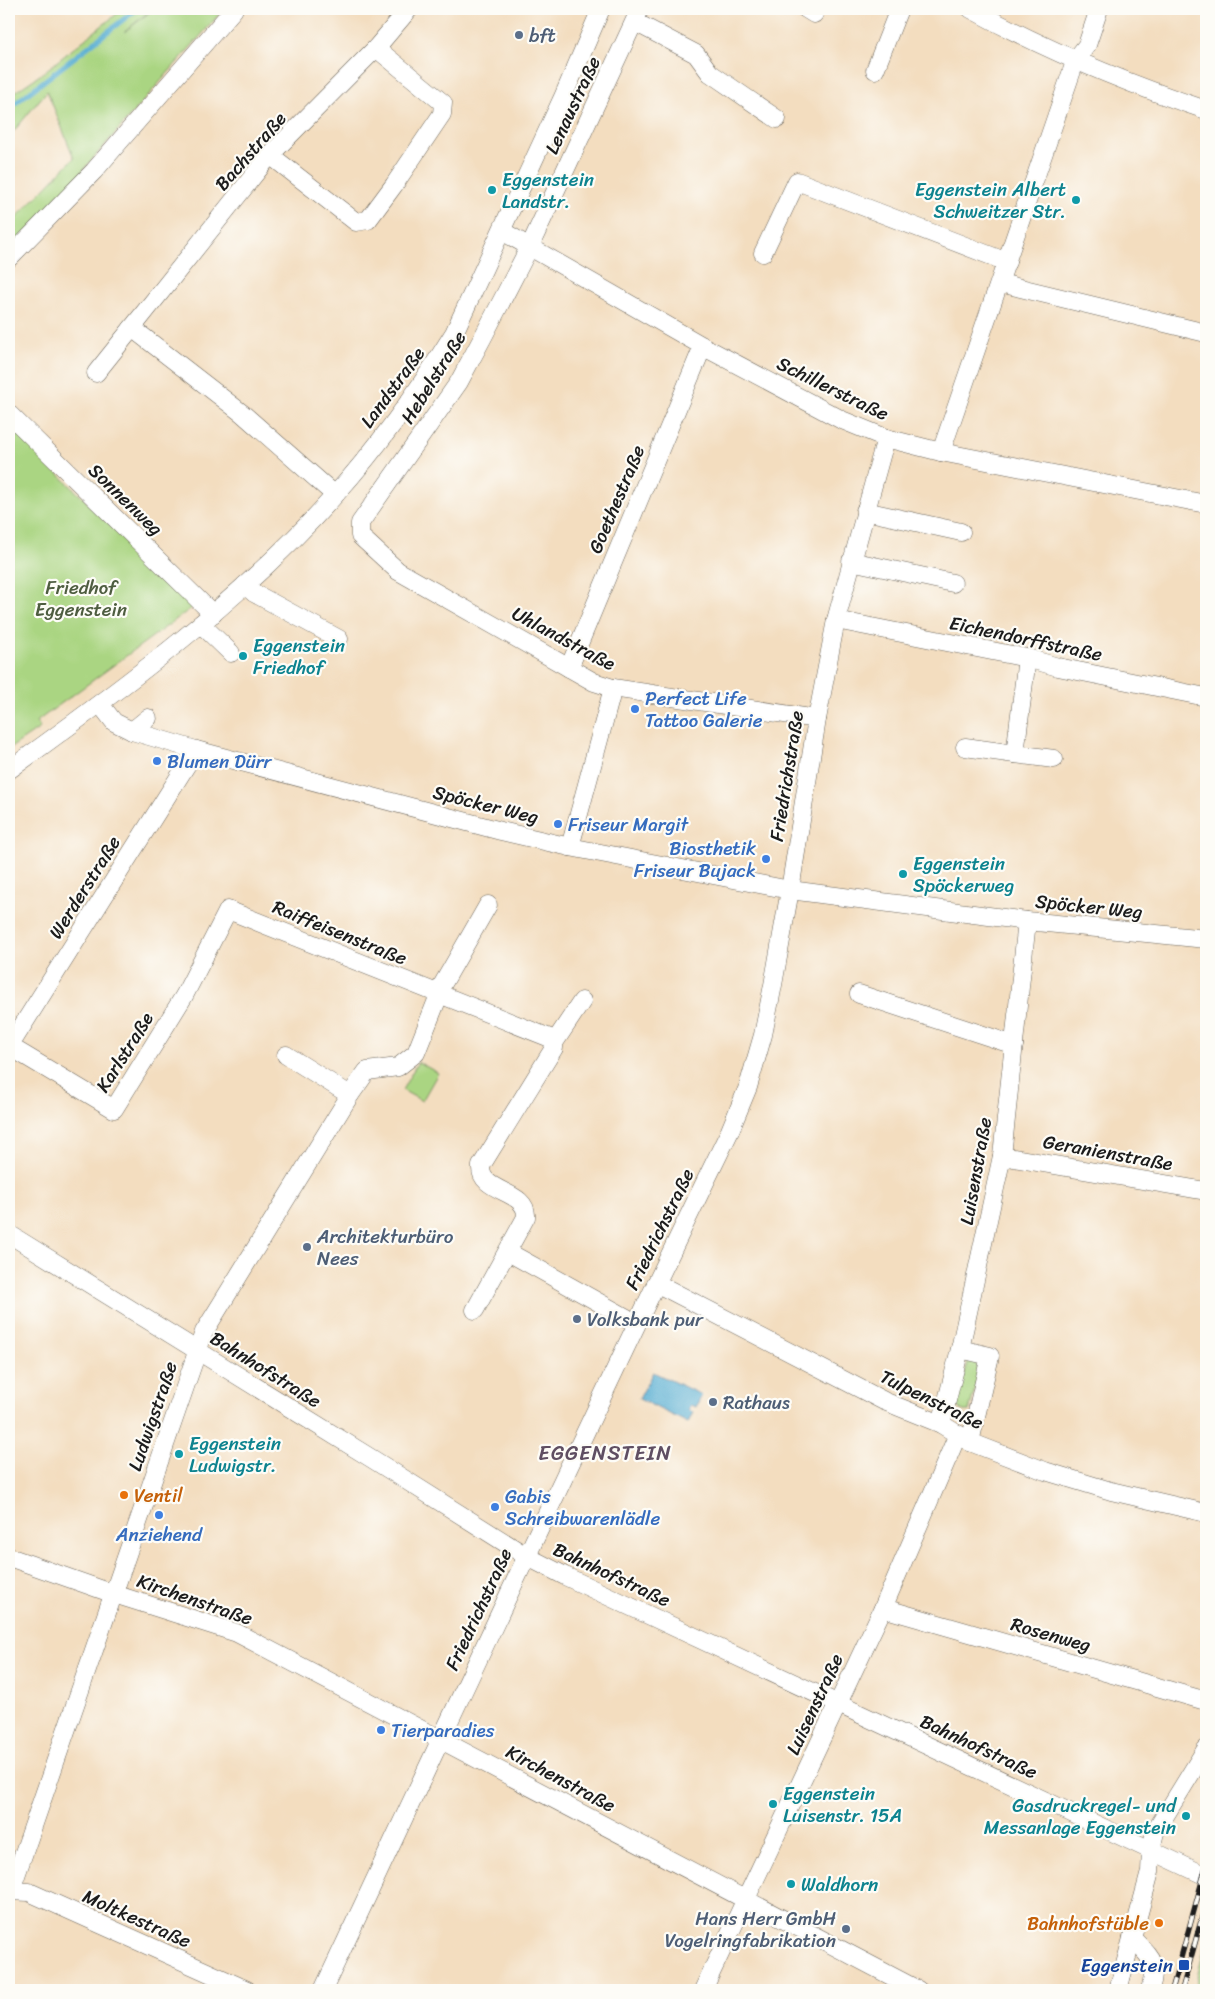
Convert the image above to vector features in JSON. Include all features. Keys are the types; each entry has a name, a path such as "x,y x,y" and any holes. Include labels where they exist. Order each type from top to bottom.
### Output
{"street":[{"path":"9,258 94,171 234,9"},
{"name":"Bachstraße","path":"96,373 270,155 376,48 409,9"},
{"name":"Landstraße","path":"9,770 100,704 207,619 245,585 335,495 366,458 432,370 454,333 502,231 601,9"},
{"path":"875,70 899,9"},
{"path":"971,9 1020,35 1150,92 1206,110"},
{"path":"941,452 1076,59 1087,45 1099,9"},
{"path":"637,15 696,54 710,73 778,119"},
{"name":"Lenaustraße","path":"530,246 637,15"},
{"path":"270,155 356,222 368,220 394,186 442,114 443,103 376,48"},
{"path":"763,253 797,181 1007,262"},
{"name":"Schillerstraße","path":"502,231 703,346 842,420 886,438 941,452 1206,504"},
{"name":"Hebelstraße","path":"360,523 459,382 530,246"},
{"path":"1000,283 1206,333"},
{"path":"132,328 243,414 335,495"},
{"name":"Goethestraße","path":"569,668 703,346"},
{"name":"Sonnenweg","path":"9,414 207,619 231,652"},
{"name":"Friedrichstraße","path":"323,1990 636,1323 729,1133 748,1087 774,985 816,719 836,620 886,438"},
{"path":"865,511 961,532"},
{"name":"Uhlandstraße","path":"360,523 360,536 398,571 594,682 613,688 816,719"},
{"path":"851,561 953,583"},
{"path":"245,585 254,593 339,639"},
{"name":"Eichendorffstraße","path":"836,620 1027,658 1058,667 1206,697"},
{"path":"1015,754 1027,658"},
{"path":"570,847 613,688"},
{"name":"Spöcker Weg","path":"100,704 114,722 132,731 196,750 500,831 570,847 790,890 1027,922 1206,939"},
{"path":"132,731 148,718"},
{"path":"965,747 1054,759"},
{"name":"Werderstraße","path":"9,1047 196,750"},
{"path":"438,994 488,905"},
{"name":"Karlstraße","path":"9,1047 114,1109 184,996 228,910"},
{"name":"Raiffeisenstraße","path":"228,910 550,1038 554,1043"},
{"name":"Luisenstraße","path":"941,1424 960,1348 1002,1156 1027,922"},
{"name":"Ludwigstraße","path":"10,1890 204,1332 366,1071 398,1067 416,1053 438,994"},
{"path":"859,994 1014,1045"},
{"path":"476,1310 526,1218 527,1210 523,1204 484,1180 480,1174 481,1166 554,1048 554,1043 582,1001"},
{"path":"286,1056 350,1095"},
{"name":"Geranienstraße","path":"1002,1156 1206,1191"},
{"name":"Bahnhofstraße","path":"9,1234 526,1556 1206,1876"},
{"path":"508,1252 636,1323"},
{"name":"Tulpenstraße","path":"656,1283 884,1401 941,1424 964,1438 1064,1477 1111,1491 1206,1513"},
{"name":"Luisenstraße","path":"703,1990 964,1438 990,1356 960,1348"},
{"name":"Kirchenstraße","path":"9,1557 114,1594 237,1633 918,1990"},
{"name":"Rosenweg","path":"883,1608 1206,1701"},
{"path":"1118,1990 1150,1872 1151,1850 1155,1832 1206,1749"},
{"name":"Moltkestraße","path":"10,1890 29,1892 247,1990"},
{"path":"1132,1938 1151,1958 1155,1972 1150,1990"}],"green space":[{"path":"123,9 152,9 124,32 154,9 224,9 82,171 84,176 9,252 9,225 74,158 47,91 9,137 9,96 40,75"},
{"name":"Friedhof Eggenstein","path":"9,425 193,607 36,722 40,728 9,749"},
{"path":"418,1062 438,1073 422,1101 402,1090"},
{"path":"983,1358 969,1411 963,1411 956,1404 969,1359"},
{"path":"1206,1941 1206,1990 1194,1990"}],"water":[{"path":"653,1372 702,1395 696,1407 690,1405 688,1410 693,1412 688,1423 639,1399"}],"waterway":[{"path":"9,108 137,9"}],"railway":[{"path":"1172,1990 1206,1867"},
{"path":"1182,1990 1206,1903"}],"place":[{"name":"bft","path":"519,35"},
{"name":"Eggenstein Landstr.","path":"492,190"},
{"name":"Eggenstein Albert Schweitzer Str.","path":"1076,200"},
{"name":"Eggenstein Friedhof","path":"243,656"},
{"name":"Perfect Life Tattoo Galerie","path":"635,709"},
{"name":"Blumen Dürr","path":"157,761"},
{"name":"Friseur Margit","path":"558,824"},
{"name":"Biosthetik Friseur Bujack","path":"766,859"},
{"name":"Eggenstein Spöckerweg","path":"903,874"},
{"name":"Architekturbüro Nees","path":"307,1247"},
{"name":"Volksbank pur","path":"577,1319"},
{"name":"Rathaus","path":"713,1402"},
{"name":"Eggenstein Ludwigstr.","path":"179,1454"},
{"name":"Ventil","path":"124,1495"},
{"name":"Gabis Schreibwarenlädle","path":"495,1507"},
{"name":"Anziehend","path":"159,1515"},
{"name":"Tierparadies","path":"381,1730"},
{"name":"Eggenstein Luisenstr. 15A","path":"773,1804"},
{"name":"Gasdruckregel- und Messanlage Eggenstein","path":"1186,1816"},
{"name":"Waldhorn","path":"791,1884"},
{"name":"Bahnhofstüble","path":"1159,1923"},
{"name":"Hans Herr GmbH Vogelringfabrikation","path":"846,1929"},
{"name":"Eggenstein","path":"1184,1965"}],"district":[{"name":"EGGENSTEIN","path":"605,1453"}]}
